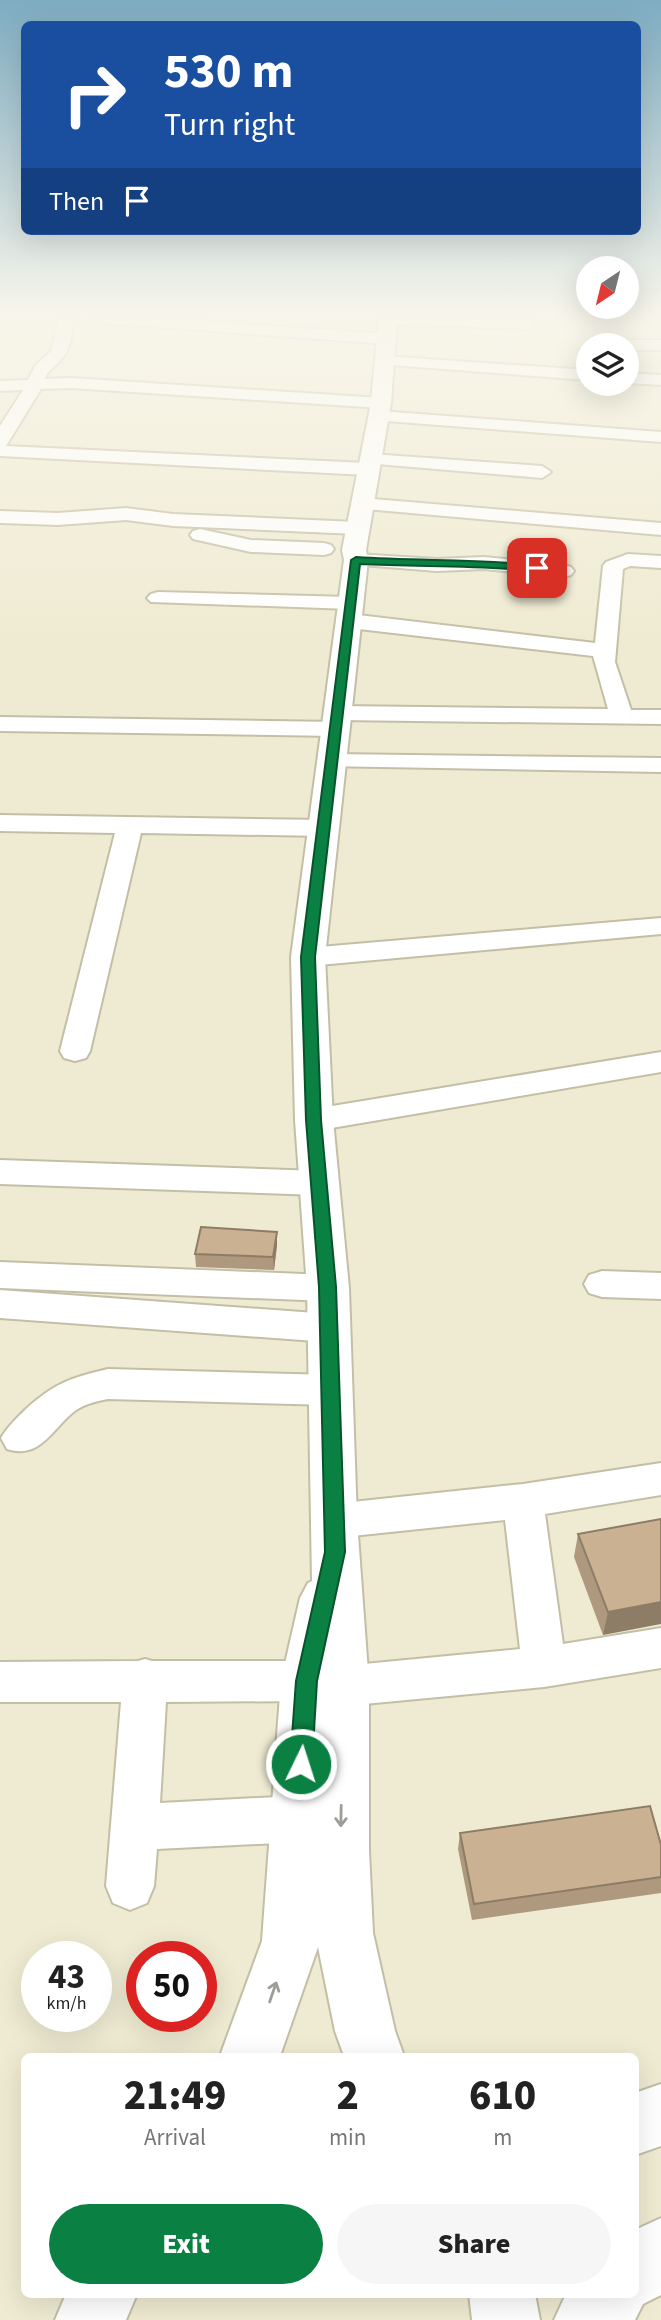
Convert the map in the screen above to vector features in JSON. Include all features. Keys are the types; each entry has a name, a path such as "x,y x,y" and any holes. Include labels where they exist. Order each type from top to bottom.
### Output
{"main road":[{"path":"251,2053 291,1941 297,1819 325,1683 334,1536 332,1390 328,1287 314,1120 308,957 351,612 358,530 376,426"},
{"path":"325,1683 341,1851 344,1933 365,2031 373,2053"},
{"path":"639,2123 661,2115"},
{"path":"639,2270 661,2251"},
{"path":"89,2320 102,2298"},
{"path":"116,2320 121,2298"},
{"path":"503,2298 506,2320"},
{"path":"588,2320 610,2298"}],"street":[{"path":"0,442 9,426"},
{"path":"542,426 661,436"},
{"path":"0,451 542,472"},
{"path":"321,507 358,530 437,565 484,563 564,571"},
{"path":"0,517 58,519 126,514 173,520 275,523 358,530 661,529"},
{"path":"304,548 309,527"},
{"path":"165,535 210,536 251,546 304,548 358,530"},
{"path":"661,562 628,560 614,566 604,651 605,671 661,741"},
{"path":"158,598 351,612 449,635 604,651"},
{"path":"336,734 643,717"},
{"path":"0,724 336,734 661,765"},
{"path":"0,823 324,828"},
{"path":"75,1051 130,826"},
{"path":"308,957 661,926"},
{"path":"314,1120 661,1062"},
{"path":"0,1172 318,1183"},
{"path":"0,1275 328,1287"},
{"path":"602,1284 661,1286"},
{"path":"0,1304 329,1328"},
{"path":"21,1438 63,1399 82,1390 108,1384 332,1390"},
{"path":"334,1536 661,1479"},
{"path":"523,1501 544,1667"},
{"path":"0,1682 145,1679 325,1683 544,1667 661,1648"},
{"path":"131,1886 145,1679"},
{"path":"135,1827 297,1819"}],"building":[{"path":"201,1227 277,1232 273,1257 195,1254"},
{"path":"661,1519 661,1602 608,1612 578,1534"},
{"path":"650,1806 661,1845 661,1877 474,1904 460,1833"}],"route":[{"path":"301,1764 307,1681 335,1552 328,1287 314,1120 308,957 356,560 414,565 484,563 537,568"}]}
